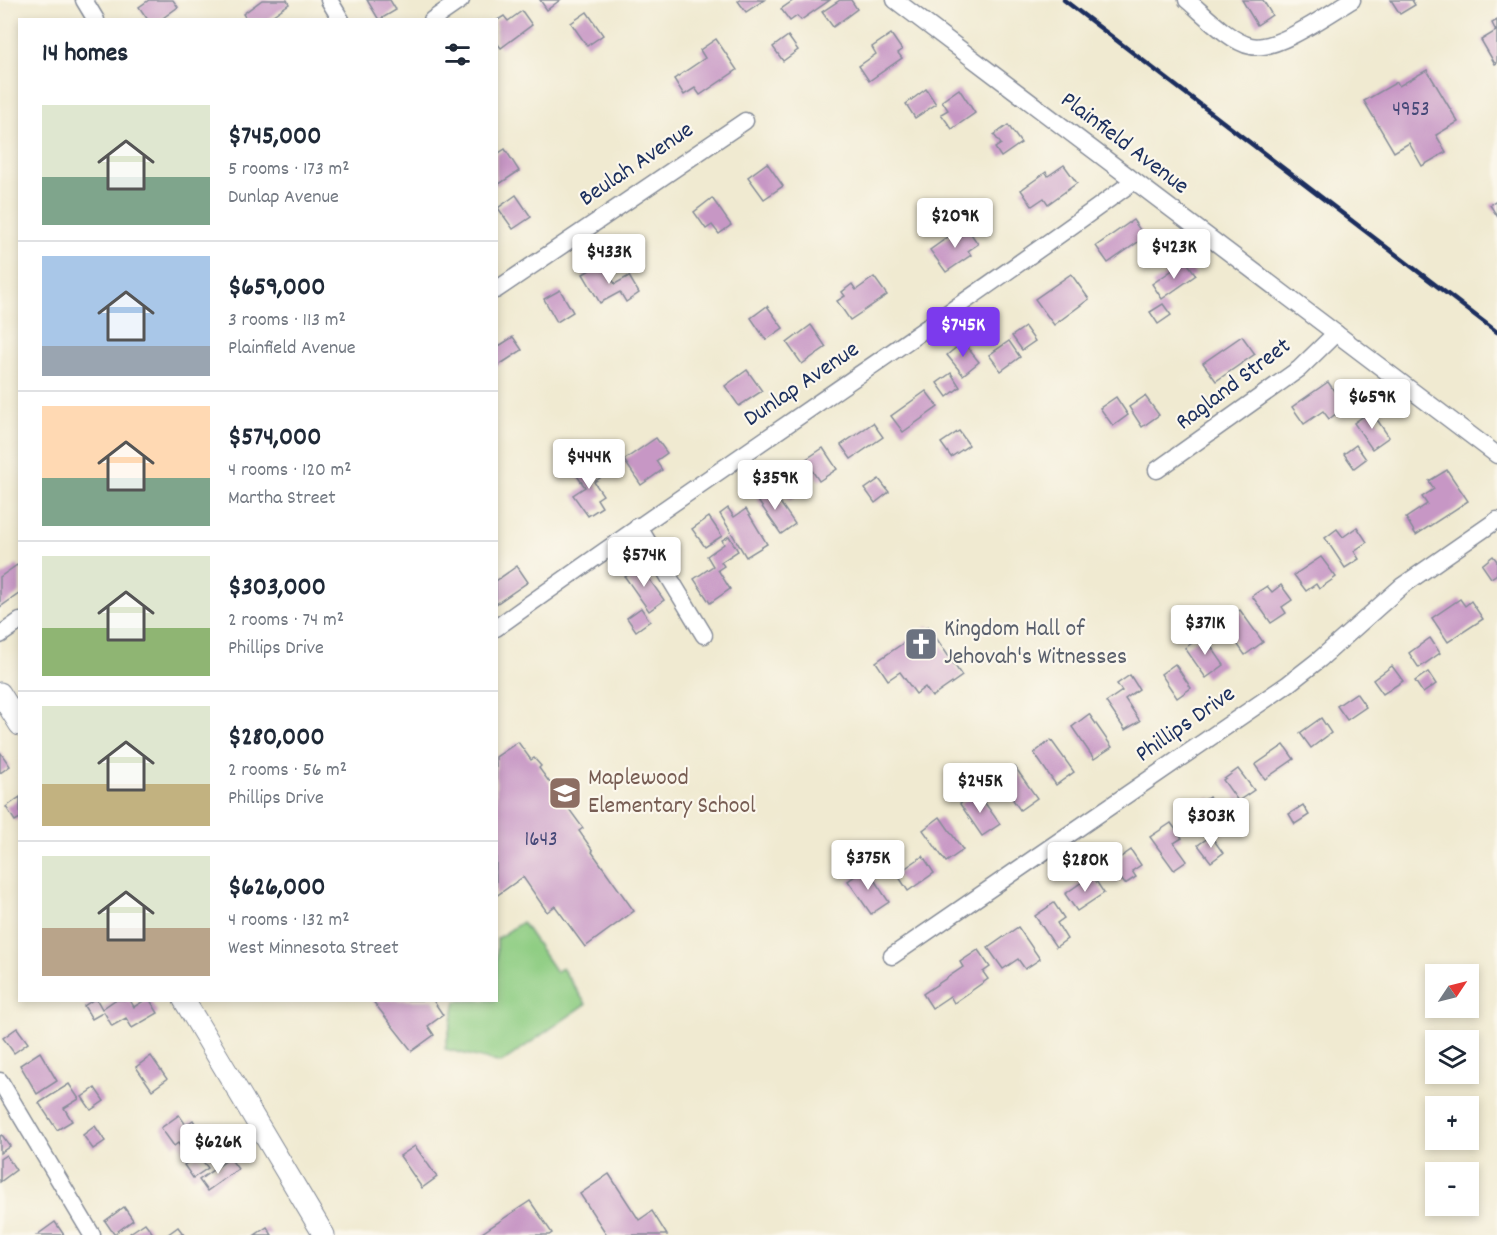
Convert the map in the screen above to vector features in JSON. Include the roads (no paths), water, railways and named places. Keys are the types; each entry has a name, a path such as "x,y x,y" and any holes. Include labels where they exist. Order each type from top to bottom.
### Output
{"street":[{"path":"84,0 95,18"},
{"path":"329,0 340,18"},
{"path":"435,18 461,0"},
{"name":"Plainfield Avenue","path":"895,0 1497,455"},
{"path":"1186,0 1231,36 1251,46 1280,41 1352,0"},
{"name":"Beulah Avenue","path":"498,286 745,121"},
{"name":"Dunlap Avenue","path":"498,627 638,526 885,358 1134,181"},
{"name":"Ragland Street","path":"1157,470 1299,369 1336,333"},
{"name":"Phillips Drive","path":"892,956 1288,684 1320,659 1402,586 1497,520"},
{"path":"638,526 704,635"},
{"path":"0,635 18,622"},
{"path":"0,693 18,722"},
{"path":"185,1002 324,1235"},
{"path":"0,1081 92,1235"}],"railway":[{"path":"1064,0 1497,332"}],"place":[{"name":"Kingdom Hall of Jehovah's Witnesses","path":"921,644"},
{"name":"Maplewood Elementary School","path":"565,793"}]}
